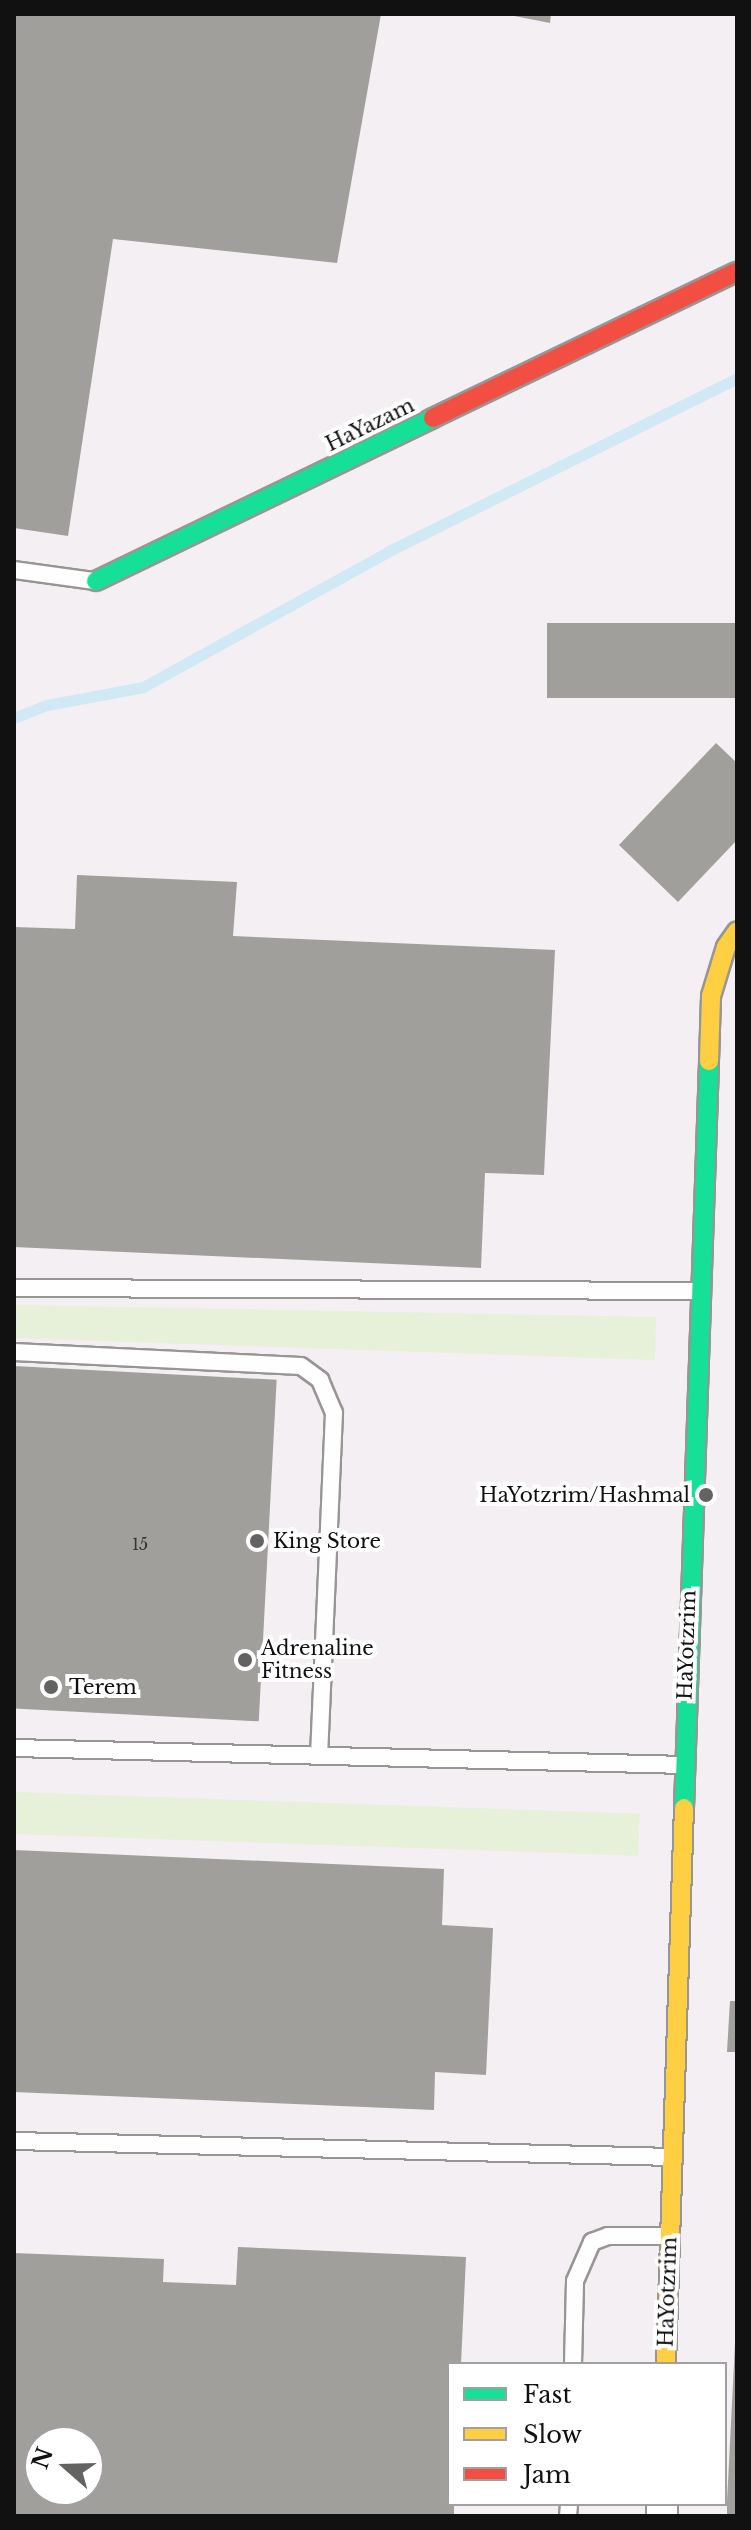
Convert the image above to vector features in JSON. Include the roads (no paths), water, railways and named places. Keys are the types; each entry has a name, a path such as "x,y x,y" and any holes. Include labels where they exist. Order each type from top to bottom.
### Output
{"street":[{"name":"HaYazam","path":"96,581 737,272"},
{"name":"HaYotzrim","path":"666,2362 711,996 726,947 737,931"}],"lane":[{"name":"HaYazam","path":"14,570 96,581"},
{"path":"14,1288 699,1291"},
{"path":"14,1352 301,1366 312,1371 330,1396 334,1428 319,1756"},
{"path":"14,1748 684,1765"},
{"path":"14,2141 672,2157"},
{"path":"573,2362 575,2281 592,2242 608,2236 670,2237"}],"waterway":[{"path":"14,718 47,705 143,687 389,551 737,378"}],"place":[{"name":"HaYotzrim/Hashmal","path":"706,1495"},
{"name":"King Store","path":"257,1541"},
{"name":"Adrenaline Fitness","path":"245,1660"},
{"name":"Terem","path":"51,1687"}]}
